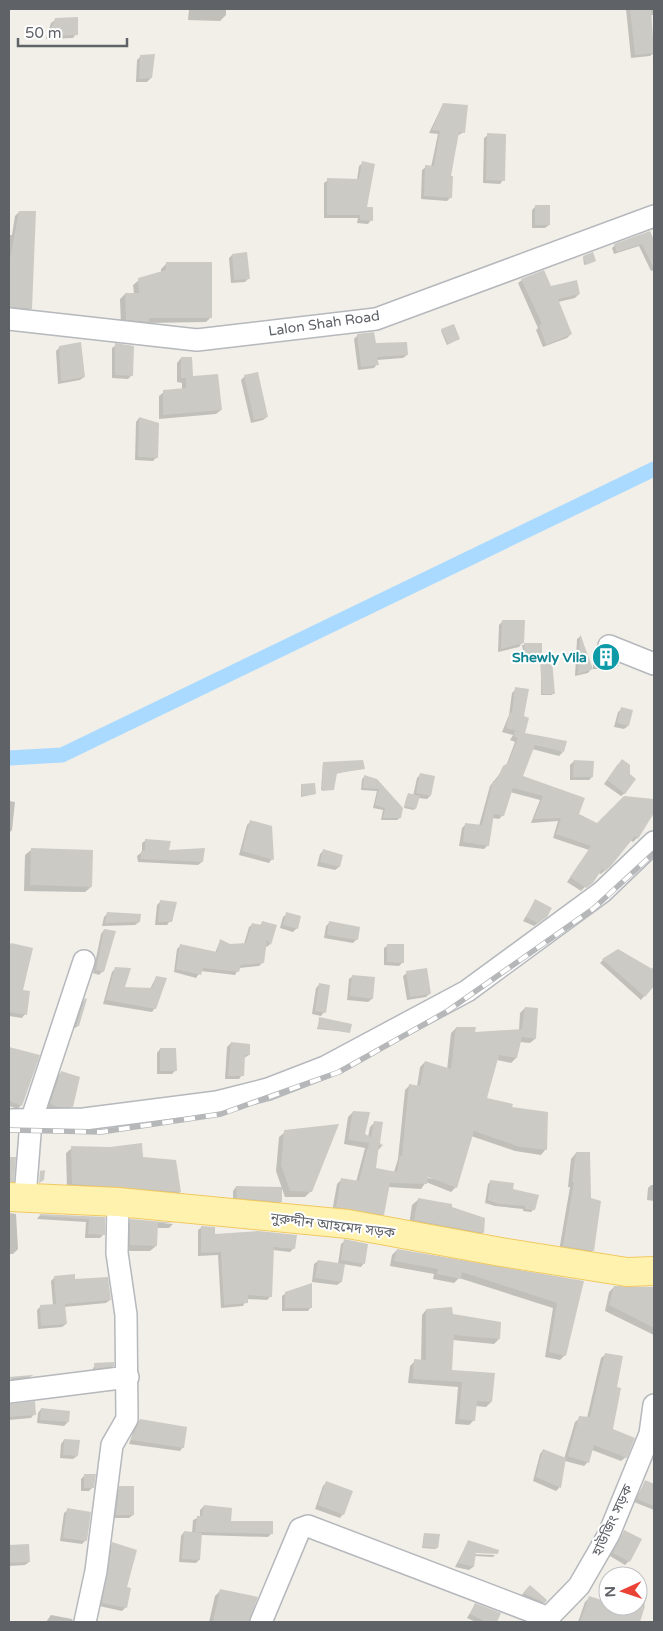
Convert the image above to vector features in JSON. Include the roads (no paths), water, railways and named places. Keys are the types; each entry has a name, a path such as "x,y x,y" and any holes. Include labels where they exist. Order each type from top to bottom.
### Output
{"main road":[{"name":"নুরুদ্দীন আহমেদ সড়ক","path":"17,1196 118,1202 348,1224 501,1252 627,1272 654,1271"}],"street":[{"name":"Lalon Shah Road","path":"9,319 197,340 376,319 654,216"},
{"path":"609,646 654,664"},
{"path":"9,1120 84,1119 217,1102 268,1089 325,1067 434,1010 466,991 602,892 654,842"},
{"path":"17,1196 31,1121 84,961"},
{"path":"85,1622 96,1571 112,1445 127,1419 126,1315 117,1253 118,1202"},
{"path":"9,1392 128,1377"},
{"name":"হাউজিং সড়ক","path":"547,1620 579,1586 609,1534 650,1434 654,1405"},
{"path":"261,1622 300,1529 308,1526 547,1620"}],"waterway":[{"path":"9,758 62,755 654,469"}],"railway":[{"path":"9,1130 101,1132 221,1114 339,1072 446,1012 593,909 654,853"}],"place":[{"name":"Shewly Vila","path":"606,657"}]}
